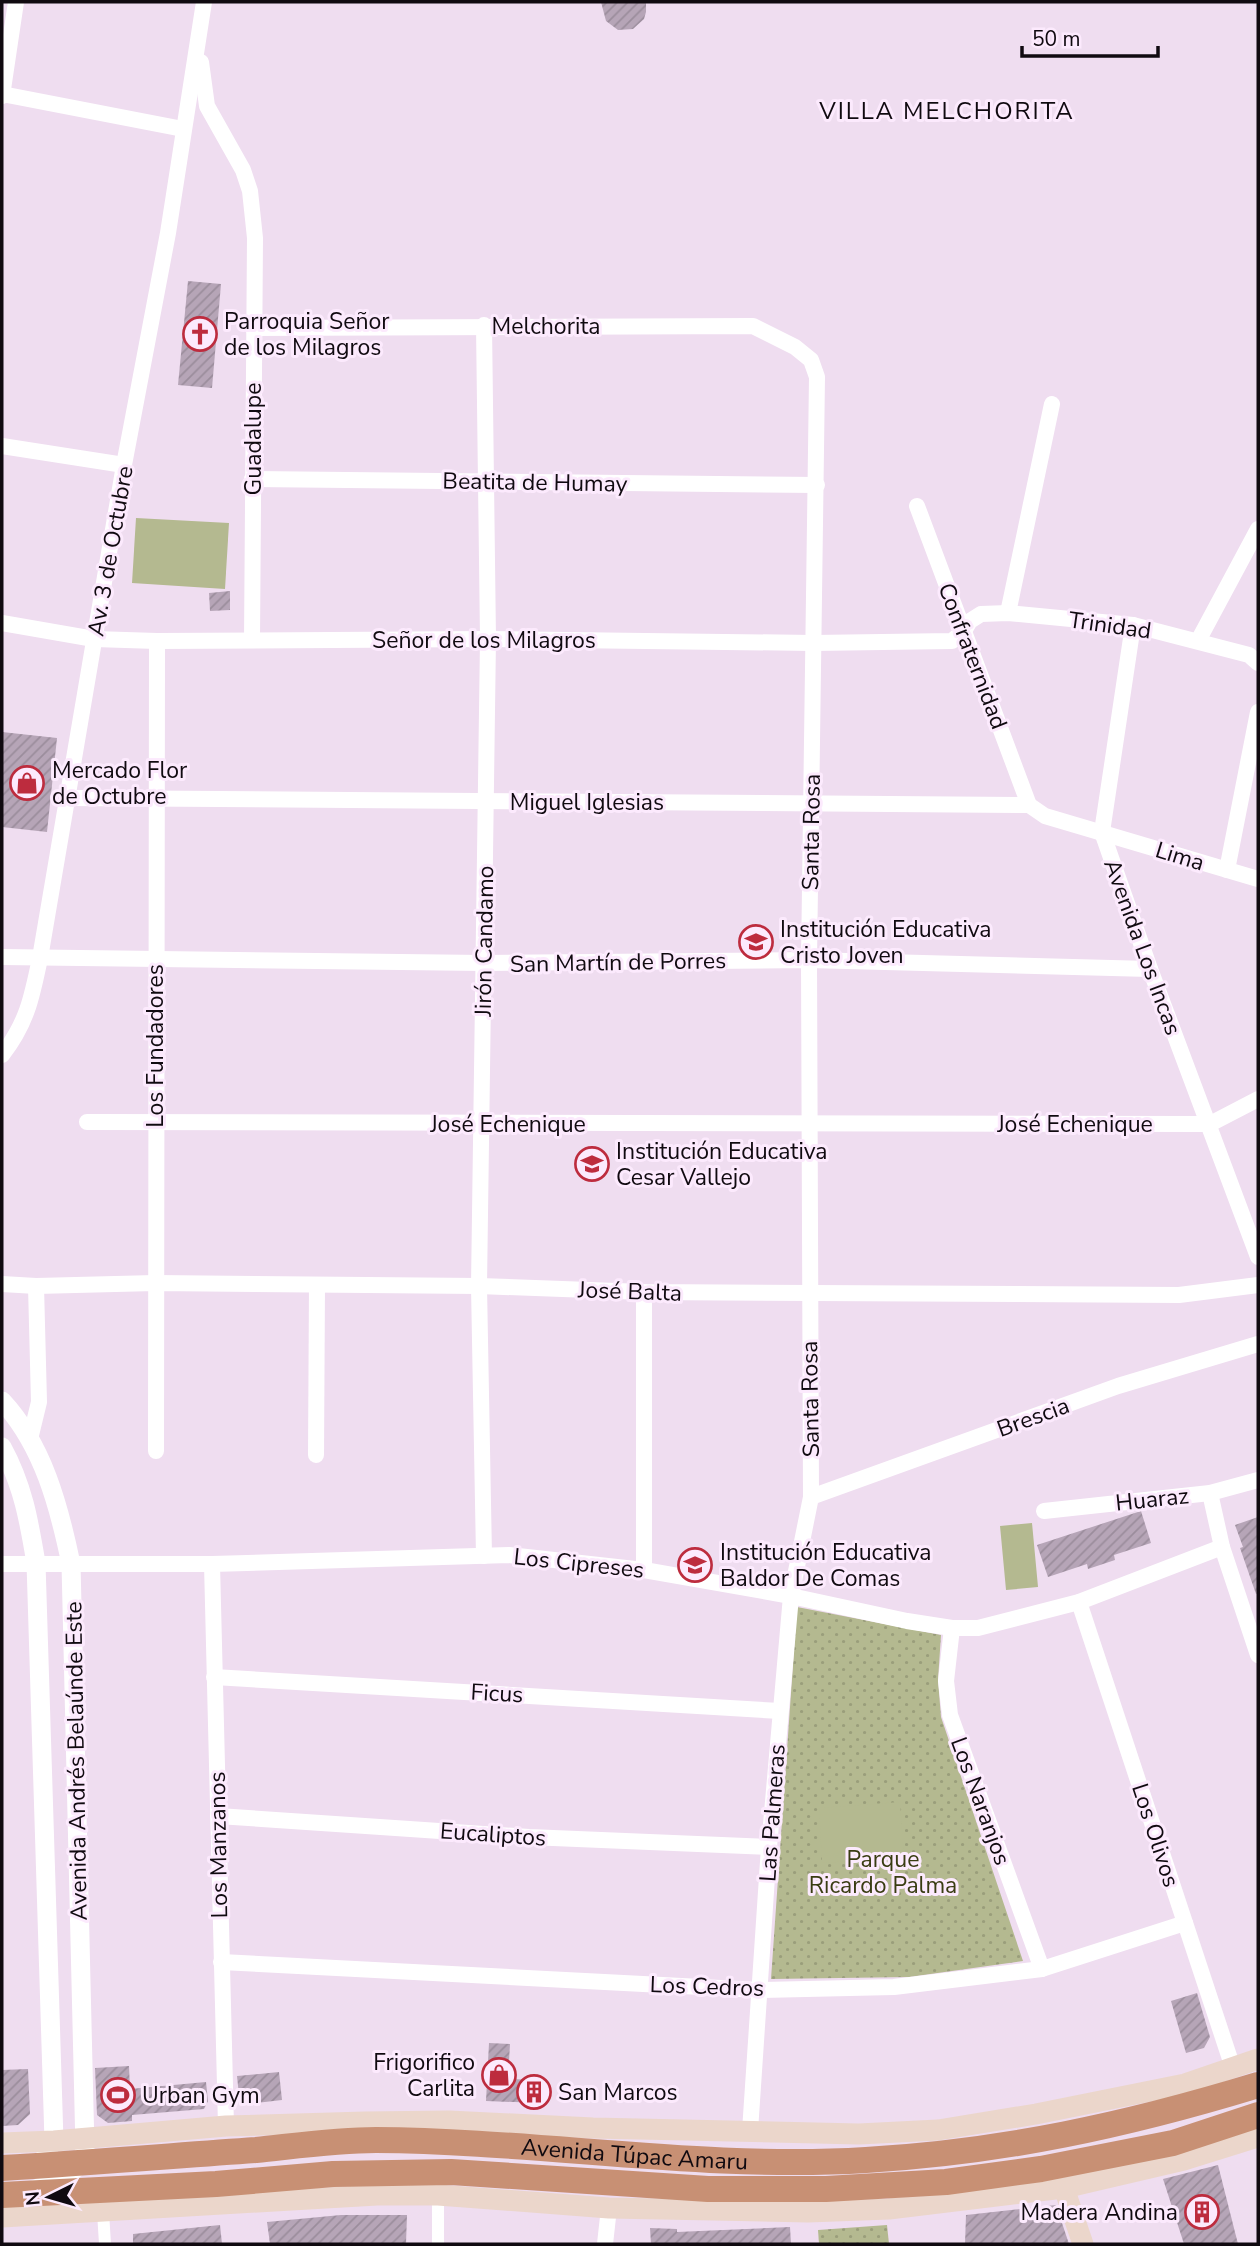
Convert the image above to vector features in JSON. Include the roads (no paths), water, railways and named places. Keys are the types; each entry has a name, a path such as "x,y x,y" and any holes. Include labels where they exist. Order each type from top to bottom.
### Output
{"highway":[{"name":"Avenida Túpac Amaru","path":"14,2167 83,2150 374,2140 519,2146 668,2158 864,2160 959,2152 1060,2137 1170,2112 1258,2085"},
{"name":"Avenida Túpac Amaru","path":"14,2194 216,2184 332,2174 451,2172 708,2189 826,2189 933,2182 1041,2169 1173,2144 1258,2115"}],"main road":[{"name":"Avenida Túpac Amaru","path":"2,2143 54,2141 83,2150 226,2126 449,2121 593,2128 859,2134 938,2130 1037,2114 1185,2084 1258,2059"},
{"path":"2,2217 377,2195 438,2195 609,2208 807,2212 889,2208 1064,2188 1185,2160 1258,2137"},
{"path":"1064,2188 1083,2244"}],"street":[{"path":"16,2 2,95 183,129"},
{"path":"199,39 204,2"},
{"name":"Av. 3 de Octubre","path":"2,1055 13,1041 30,1006 40,958 124,465 168,233 199,39"},
{"name":"Guadalupe","path":"199,39 205,101 243,170 250,191 255,239 252,640"},
{"name":"Jirón Candamo","path":"484,326 488,639 479,1286 484,1556"},
{"name":"Melchorita","path":"253,328 753,326 795,347 811,360 817,377"},
{"name":"Santa Rosa","path":"811,1497 809,960 817,377"},
{"path":"1008,613 1052,404"},
{"path":"2,446 124,465"},
{"name":"Beatita de Humay","path":"253,479 817,485"},
{"name":"Confraternidad","path":"917,506 1029,805"},
{"path":"1198,641 1258,530"},
{"name":"Trinidad","path":"964,631 970,621 981,614 1008,613 1133,625 1249,655 1258,663"},
{"name":"Señor de los Milagros","path":"2,623 94,639 157,641 488,639 813,643 952,641 964,631"},
{"name":"Avenida Los Incas","path":"1133,625 1102,832 1150,969 1258,1257"},
{"name":"Los Fundadores","path":"156,1451 157,641"},
{"path":"1227,870 1258,712"},
{"name":"Miguel Iglesias","path":"68,798 1029,805 1045,816 1102,832"},
{"name":"Lima","path":"1102,832 1258,879"},
{"name":"San Martín de Porres","path":"2,957 484,963 809,960 1150,969"},
{"name":"José Echenique","path":"87,1122 1210,1124 1258,1099"},
{"name":"José Balta","path":"2,1284 479,1286 809,1294 1179,1295 1258,1285"},
{"path":"316,1455 317,1285"},
{"path":"30,1439 39,1402 36,1286"},
{"path":"644,1292 644,1570"},
{"name":"Brescia","path":"811,1497 1118,1386 1258,1343"},
{"name":"Avenida Andrés Belaúnde Este","path":"2,1401 30,1439 45,1471 62,1517 71,1564 83,2150"},
{"name":"Avenida Andrés Belaúnde Este","path":"2,1447 16,1472 29,1519 36,1563 54,2141"},
{"name":"Huaraz","path":"1044,1510 1210,1493 1258,1480"},
{"path":"1210,1493 1222,1547 1258,1655"},
{"name":"Las Palmeras","path":"750,2131 769,1847 791,1596 811,1497"},
{"name":"Los Cipreses","path":"2,1564 212,1564 509,1555 644,1570 952,1628 978,1628 1022,1619 1079,1602 1222,1547"},
{"name":"Los Manzanos","path":"212,1564 226,2126"},
{"name":"Los Olivos","path":"1079,1602 1233,2068"},
{"name":"Los Naranjos","path":"952,1628 946,1681 950,1715 1042,1969"},
{"name":"Ficus","path":"214,1677 780,1711"},
{"name":"Eucaliptos","path":"218,1816 529,1837 769,1847"},
{"name":"Los Cedros","path":"221,1962 760,1990 894,1987 1042,1969 1185,1923"},
{"path":"2,2180 14,2167 48,2150 54,2141"},
{"path":"2,2207 14,2194 70,2173 83,2150"},
{"path":"438,2195 438,2244"},
{"path":"605,2244 609,2208"},
{"path":"103,2212 106,2244"}],"place":[{"name":"Parroquia Señor de los Milagros","path":"200,334"},
{"name":"Mercado Flor de Octubre","path":"27,783"},
{"name":"Institución Educativa Cristo Joven","path":"756,942"},
{"name":"Institución Educativa Cesar Vallejo","path":"592,1164"},
{"name":"Institución Educativa Baldor De Comas","path":"695,1565"},
{"name":"Frigorifico Carlita","path":"499,2075"},
{"name":"San Marcos","path":"534,2092"},
{"name":"Urban Gym","path":"118,2095"},
{"name":"Madera Andina","path":"1202,2212"}],"district":[{"name":"VILLA MELCHORITA","path":"947,111"}],"park label":[{"name":"Parque Ricardo Palma","path":"883,1872"}]}
